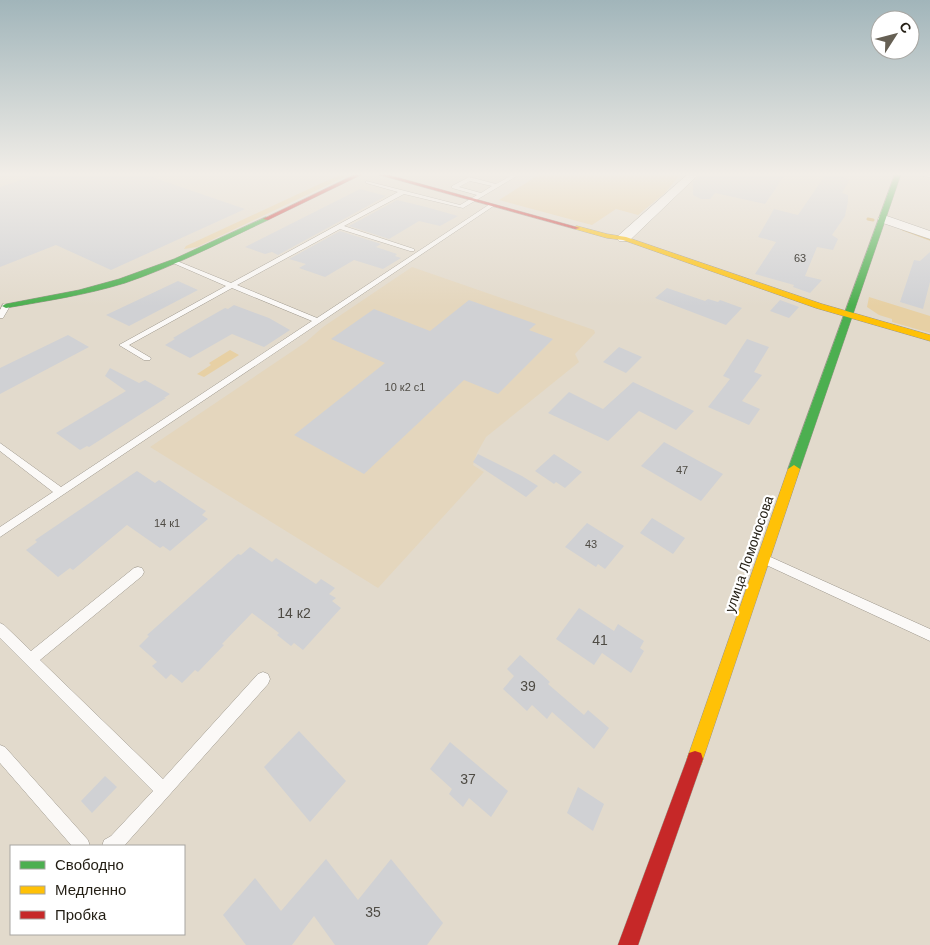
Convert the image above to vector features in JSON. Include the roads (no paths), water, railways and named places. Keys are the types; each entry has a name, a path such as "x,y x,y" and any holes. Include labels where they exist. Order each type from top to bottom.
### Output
{"street":[{"path":"2,310 86,291 175,262 274,218"},
{"path":"541,218 607,236 624,238 848,314 930,338"},
{"path":"624,238 646,218"},
{"path":"884,219 930,236"},
{"name":"улица Ломоносова","path":"628,945 673,825 848,314 884,219"}],"lane":[{"path":"147,358 123,344 356,218"},
{"path":"0,532 472,218"},
{"path":"340,227 412,250"},
{"path":"175,262 317,321"},
{"path":"0,446 60,492"},
{"path":"763,559 930,635"},
{"path":"31,660 138,572"},
{"path":"0,629 163,790"},
{"path":"112,845 117,842 263,679"},
{"path":"0,752 81,845"}],"waterway":[{"path":"868,219 873,220"},
{"path":"903,229 930,239"}]}
